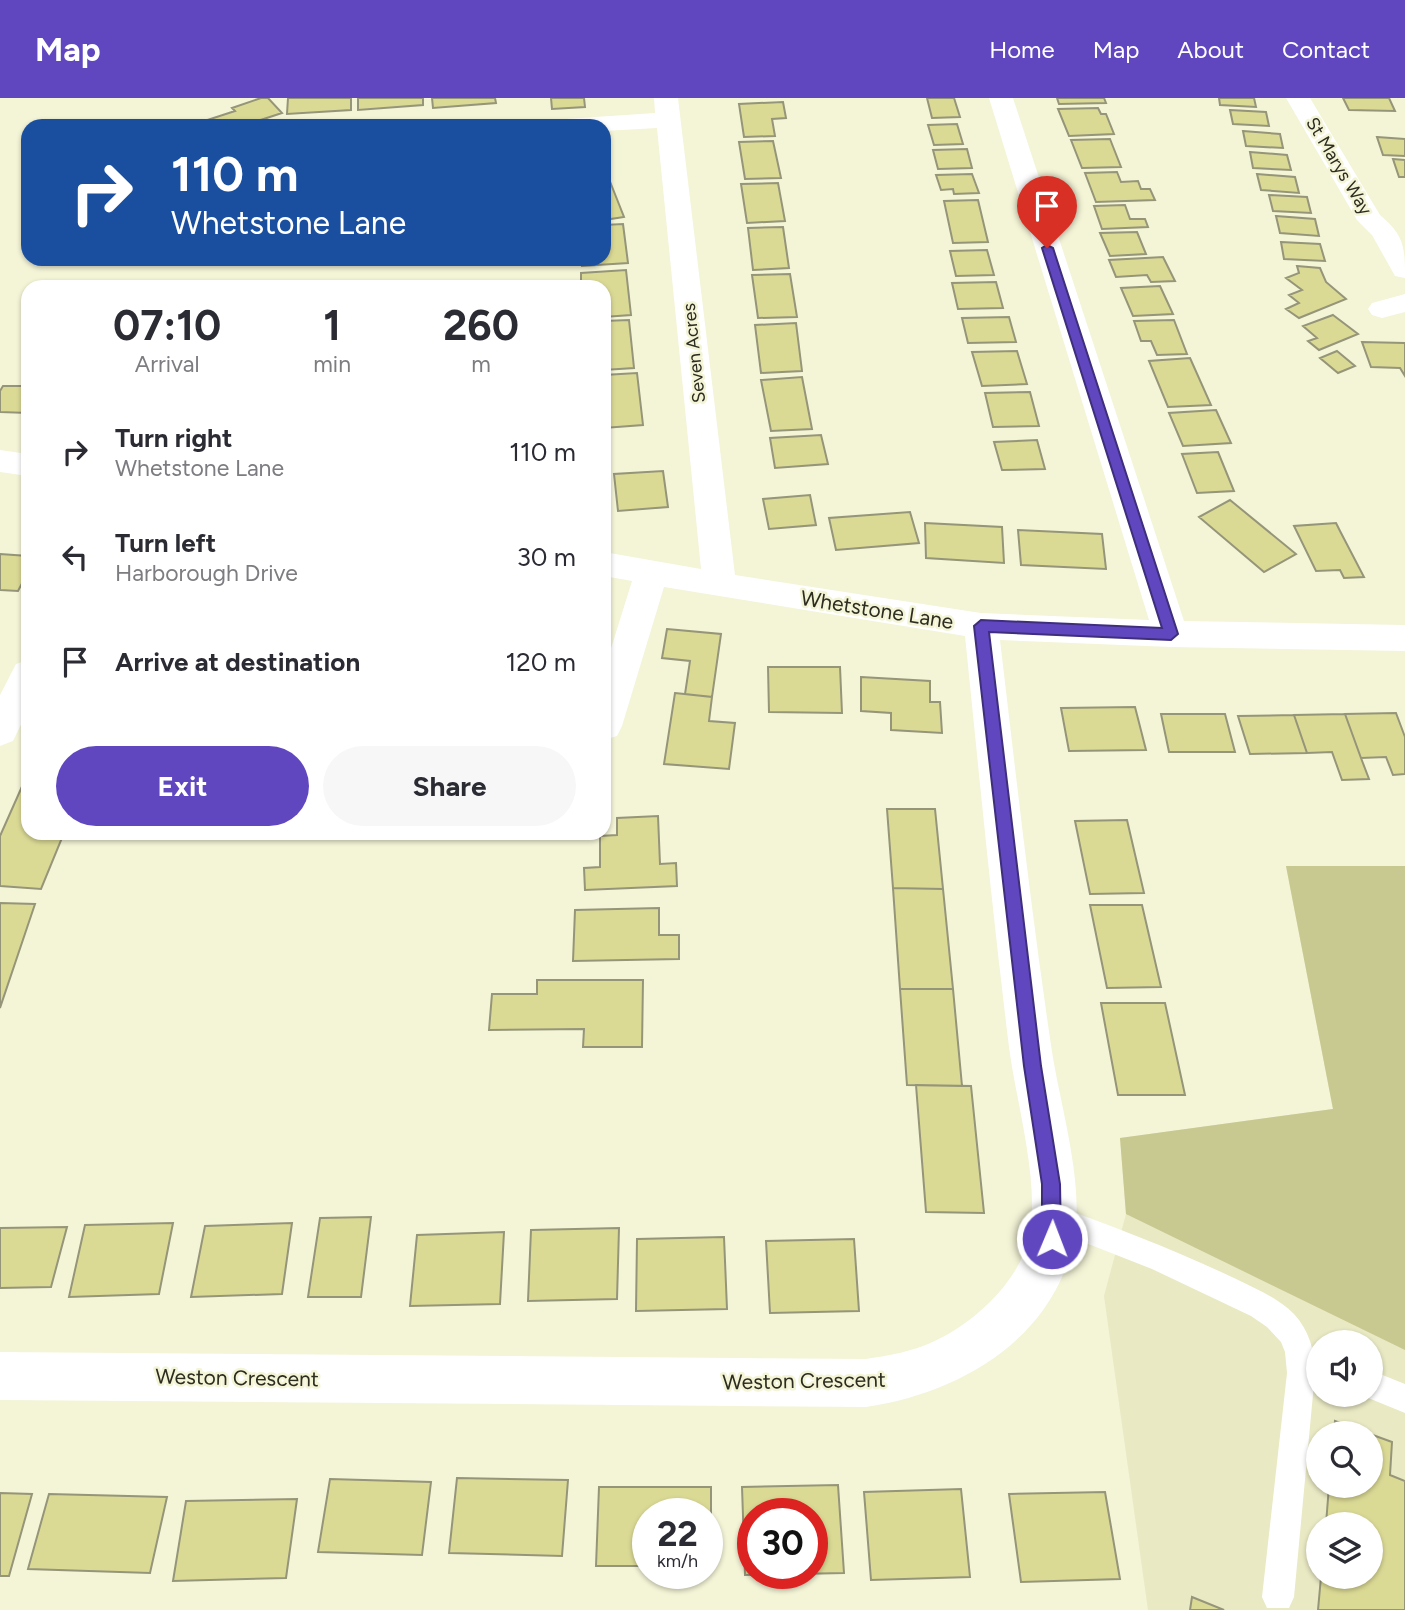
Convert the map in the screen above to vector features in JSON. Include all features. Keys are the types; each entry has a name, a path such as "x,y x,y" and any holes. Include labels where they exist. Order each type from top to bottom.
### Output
{"street":[{"path":"1001,98 1171,634"},
{"name":"St Marys Way","path":"1298,98 1370,220 1393,232 1405,270"},
{"name":"Seven Acres","path":"607,119 667,109 719,585"},
{"name":"St Marys Way","path":"1353,231 1393,232"},
{"path":"0,461 21,464"},
{"name":"Whetstone Lane","path":"611,565 981,626 1171,634 1405,638"},
{"path":"611,704 652,572"},
{"name":"Weston Crescent","path":"0,1376 841,1383 891,1381 933,1368 951,1359 998,1326 1028,1291 1046,1257 1052,1239 1054,1218 1032,1066 981,626"},
{"path":"0,731 21,688"}],"lane":[{"path":"1054,1218 1169,1260 1264,1308 1279,1319 1306,1353"},
{"path":"1278,1598 1306,1380"},
{"path":"1383,1390 1405,1399"}],"shaded area":[{"path":"1286,866 1405,866 1405,1610 1148,1610 1104,1296 1126,1214 1120,1138 1333,1109"},
{"path":"1286,866 1405,866 1405,1350 1383,1339 1383,1330 1364,1330 1126,1214 1120,1138 1333,1109"}],"building":[{"path":"268,98 282,113 264,119 210,119 235,111 232,108"},
{"path":"288,98 351,98 351,110 287,114"},
{"path":"358,98 423,98 423,105 358,110"},
{"path":"432,98 495,98 496,103 433,108"},
{"path":"551,98 584,98 585,107 552,109"},
{"path":"927,98 954,98 960,117 932,118"},
{"path":"1057,98 1104,98 1106,103 1059,104"},
{"path":"1219,98 1254,98 1256,107 1220,105"},
{"path":"1343,98 1389,98 1395,111 1349,110"},
{"path":"783,102 786,118 772,119 775,136 744,137 739,104"},
{"path":"1098,108 1101,114 1106,114 1114,134 1069,136 1058,109"},
{"path":"1230,110 1266,112 1269,126 1233,124"},
{"path":"957,124 963,144 934,145 928,125"},
{"path":"1243,131 1280,134 1283,148 1246,146"},
{"path":"1377,137 1405,139 1405,156 1383,155"},
{"path":"1110,139 1121,167 1082,168 1071,140"},
{"path":"773,141 781,178 745,179 739,142"},
{"path":"967,149 972,168 938,169 933,150"},
{"path":"1250,152 1287,155 1291,170 1253,168"},
{"path":"1393,159 1405,160 1405,177 1399,177"},
{"path":"1117,172 1121,182 1138,181 1141,189 1150,189 1155,200 1096,202 1085,173"},
{"path":"972,174 979,193 954,194 953,189 941,190 936,175"},
{"path":"1257,174 1295,177 1299,193 1261,190"},
{"path":"778,183 785,221 747,223 741,184"},
{"path":"611,184 624,217 611,219"},
{"path":"1269,195 1307,197 1311,213 1273,211"},
{"path":"978,200 988,242 953,243 944,201"},
{"path":"1125,205 1130,219 1145,219 1148,227 1102,229 1094,206"},
{"path":"1276,216 1315,219 1319,236 1280,233"},
{"path":"623,224 628,263 611,264 611,225"},
{"path":"783,227 789,268 753,270 748,228"},
{"path":"1137,232 1146,254 1110,256 1100,233"},
{"path":"1281,242 1320,244 1325,261 1284,259"},
{"path":"987,250 994,275 956,276 950,251"},
{"path":"1163,257 1175,281 1151,282 1147,275 1116,277 1109,260"},
{"path":"1297,266 1320,268 1326,282 1346,299 1299,318 1286,309 1299,303 1289,295 1302,290 1286,278 1299,273"},
{"path":"626,270 631,315 611,316 611,280 581,280 581,273"},
{"path":"790,274 797,317 758,318 752,275"},
{"path":"996,282 1003,308 958,309 952,283"},
{"path":"1160,286 1173,314 1133,316 1121,288"},
{"path":"1333,315 1358,334 1319,350 1308,341 1317,338 1303,326"},
{"path":"1009,317 1016,342 968,343 962,318"},
{"path":"629,320 634,368 611,370 611,321"},
{"path":"1174,320 1187,354 1157,355 1151,341 1141,341 1134,321"},
{"path":"796,323 802,371 761,373 755,325"},
{"path":"1362,342 1405,343 1405,376 1400,368 1371,367"},
{"path":"1017,351 1027,384 982,386 972,352"},
{"path":"1337,351 1355,366 1338,373 1320,358"},
{"path":"1190,358 1211,405 1168,407 1149,361"},
{"path":"637,373 643,425 611,427 611,375"},
{"path":"802,377 812,429 771,431 761,380"},
{"path":"3,386 21,386 21,413 0,412 0,391"},
{"path":"1030,392 1039,426 993,427 985,393"},
{"path":"1216,410 1231,443 1183,446 1169,413"},
{"path":"821,435 828,464 775,468 770,438"},
{"path":"1037,440 1045,469 1002,470 994,442"},
{"path":"1218,452 1234,491 1197,493 1182,454"},
{"path":"663,471 668,507 618,511 614,474"},
{"path":"810,495 816,525 769,529 763,499"},
{"path":"1230,500 1296,554 1264,572 1199,517"},
{"path":"910,512 919,543 836,550 829,518"},
{"path":"925,523 1002,527 1004,563 926,558"},
{"path":"1336,523 1364,577 1344,578 1340,570 1316,571 1294,526"},
{"path":"1018,530 1102,534 1106,569 1021,565"},
{"path":"0,554 21,556 21,585 18,591 0,590"},
{"path":"667,629 721,634 712,697 685,694 690,661 662,658"},
{"path":"768,667 840,667 842,713 769,712"},
{"path":"861,677 930,681 930,702 940,702 942,733 891,730 891,713 861,711"},
{"path":"675,693 712,697 709,721 735,723 729,769 664,764"},
{"path":"1135,707 1146,750 1069,751 1061,708"},
{"path":"1396,713 1405,737 1405,774 1393,775 1386,757 1361,758 1345,714"},
{"path":"1161,714 1225,714 1235,752 1169,752"},
{"path":"1345,714 1369,779 1342,780 1332,752 1307,753 1294,715"},
{"path":"1294,715 1307,753 1250,754 1238,716"},
{"path":"21,789 21,840 61,840 41,889 0,886 0,836"},
{"path":"887,809 935,809 943,889 893,888"},
{"path":"658,816 660,864 676,863 677,886 585,890 584,868 600,867 600,840 611,840 611,835 617,835 617,818"},
{"path":"1127,820 1144,893 1090,894 1075,821"},
{"path":"893,888 943,889 953,989 900,989"},
{"path":"0,903 35,904 0,1008"},
{"path":"1090,905 1142,905 1161,987 1107,988"},
{"path":"659,908 659,935 679,935 679,959 573,961 575,910"},
{"path":"537,980 643,980 642,1047 583,1047 584,1029 489,1030 492,994 537,994"},
{"path":"900,989 953,989 962,1086 907,1085"},
{"path":"1101,1003 1165,1003 1185,1095 1118,1095"},
{"path":"916,1085 971,1086 984,1213 926,1212"},
{"path":"371,1217 361,1297 308,1297 320,1218"},
{"path":"173,1223 159,1294 69,1297 85,1225"},
{"path":"292,1223 282,1294 191,1297 205,1226"},
{"path":"67,1227 51,1287 0,1288 0,1228"},
{"path":"619,1228 617,1299 528,1301 531,1230"},
{"path":"504,1232 500,1304 410,1306 417,1235"},
{"path":"724,1237 727,1309 636,1311 637,1239"},
{"path":"854,1239 859,1311 770,1313 766,1241"},
{"path":"1383,1439 1392,1442 1390,1475 1405,1481 1405,1610 1318,1610 1320,1589 1383,1589 1383,1512 1327,1512 1328,1498 1383,1498"},
{"path":"457,1478 568,1480 562,1556 449,1553"},
{"path":"330,1479 431,1482 422,1555 318,1552"},
{"path":"838,1485 844,1573 828,1573 828,1498 742,1498 742,1487"},
{"path":"599,1487 711,1487 711,1498 632,1498 632,1566 596,1566"},
{"path":"961,1489 970,1577 871,1580 864,1492"},
{"path":"1105,1492 1120,1579 1021,1582 1009,1494"},
{"path":"0,1493 32,1494 9,1576 0,1576"},
{"path":"49,1494 167,1497 150,1573 28,1569"},
{"path":"297,1499 286,1578 173,1581 186,1501"},
{"path":"1192,1597 1224,1610 1190,1610"}],"route":[{"path":"1047,248 1171,634 981,626 1032,1066 1051,1184 1054,1218 1052,1239"}]}
